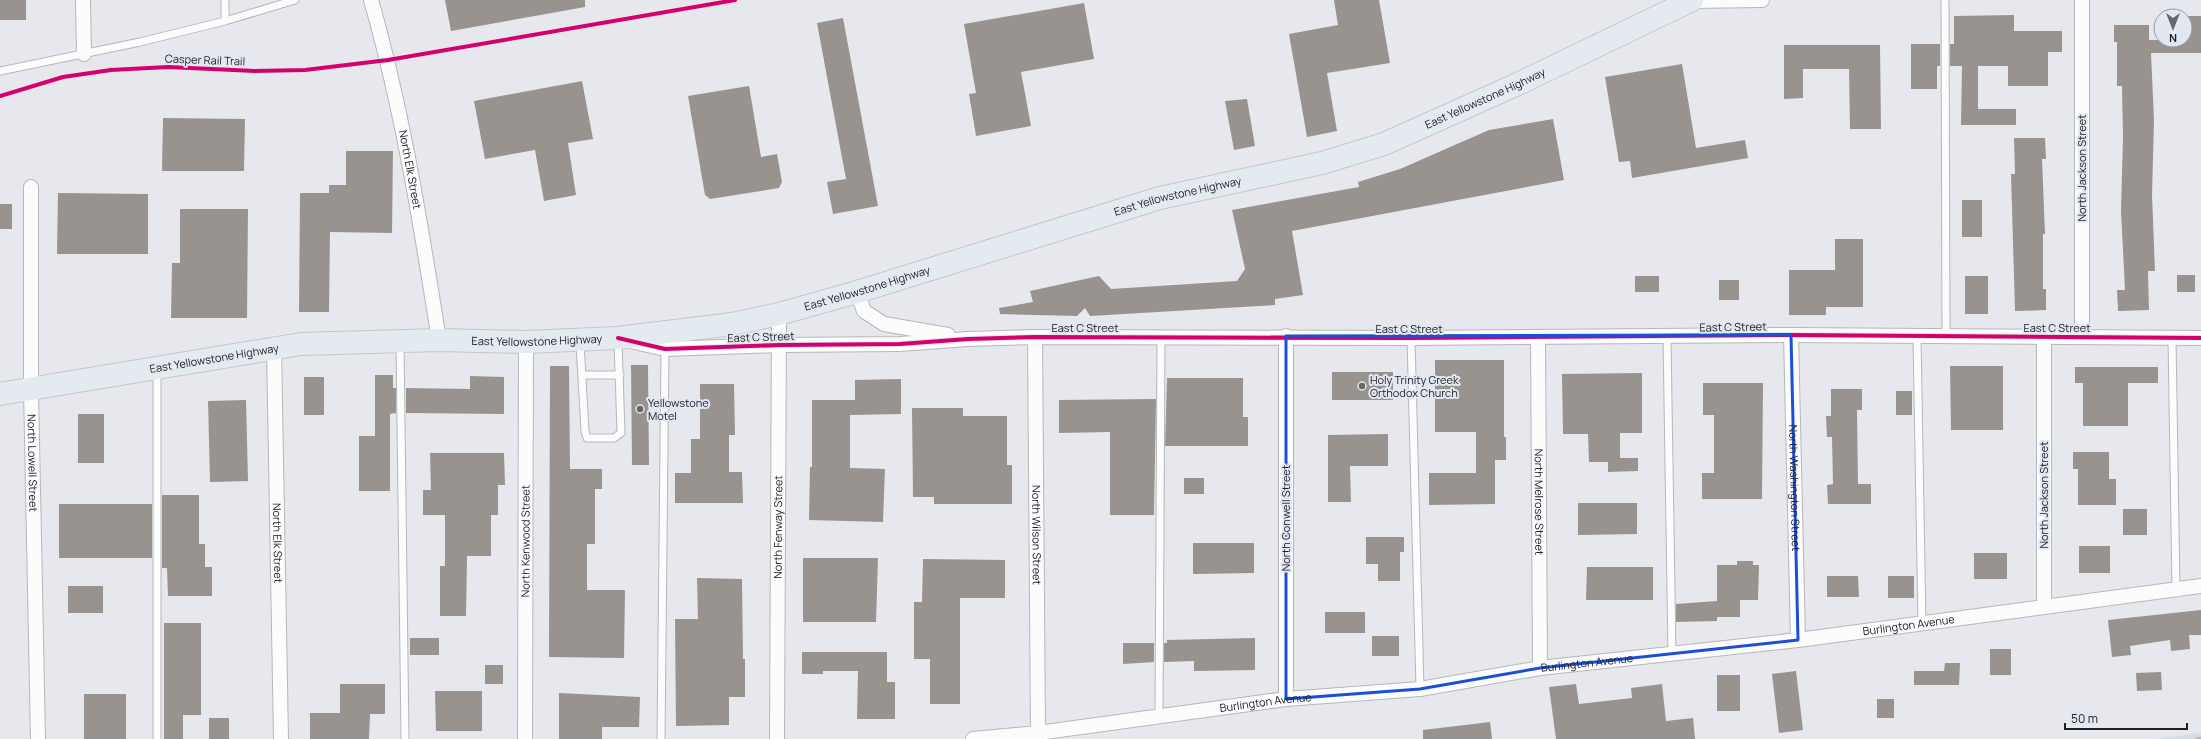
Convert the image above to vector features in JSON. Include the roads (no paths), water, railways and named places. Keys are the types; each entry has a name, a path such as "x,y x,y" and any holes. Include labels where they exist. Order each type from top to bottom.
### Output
{"main road":[{"name":"East Yellowstone Highway","path":"0,394 274,347 329,342 439,340 526,342 618,338 732,324 779,314 857,292 1160,198 1322,163 1384,144 1520,83 1691,0"}],"street":[{"path":"83,0 84,54"},
{"name":"North Elk Street","path":"371,0 388,60 415,191 439,340"},
{"path":"1691,0 1762,0"},
{"name":"North Jackson Street","path":"2082,0 2082,337"},
{"name":"North Lowell Street","path":"31,187 31,389 38,739"},
{"name":"East C Street","path":"857,292 864,311 884,324 968,339"},
{"name":"North Fenway Street","path":"777,739 779,314"},
{"name":"East C Street","path":"618,338 665,349 780,345 900,344 968,339 1035,337 1161,338 1286,336 1411,338 1791,335 2201,338"},
{"name":"North Washington Street","path":"1791,335 1798,640"},
{"name":"North Conwell Street","path":"1286,336 1286,699"},
{"name":"North Wilson Street","path":"1035,337 1038,733"},
{"name":"North Melrose Street","path":"1538,337 1540,668"},
{"name":"North Jackson Street","path":"2044,337 2044,606"},
{"name":"North Kenwood Street","path":"525,739 526,342"},
{"name":"North Elk Street","path":"274,347 281,739"},
{"name":"Burlington Avenue","path":"973,739 1038,733 1286,699 1420,689 1540,668 1798,640 2201,586"}],"lane":[{"path":"225,0 225,21"},
{"path":"0,70 84,54 225,21 295,0"},
{"path":"1945,0 1946,337"},
{"path":"1666,337 1672,654"},
{"path":"1917,337 1922,624"},
{"path":"580,340 585,431 587,438 614,438 621,433 618,338"},
{"path":"1159,717 1161,338"},
{"path":"1411,338 1420,689"},
{"path":"2172,338 2176,589"},
{"path":"400,341 405,739"},
{"path":"661,739 665,349"},
{"path":"157,367 157,739"},
{"path":"582,375 620,375"}],"railway":[{"path":"2196,739 2201,738"}],"place":[{"name":"Holy Trinity Greek Orthodox Church","path":"1362,386"},
{"name":"Yellowstone Motel","path":"640,409"}]}
